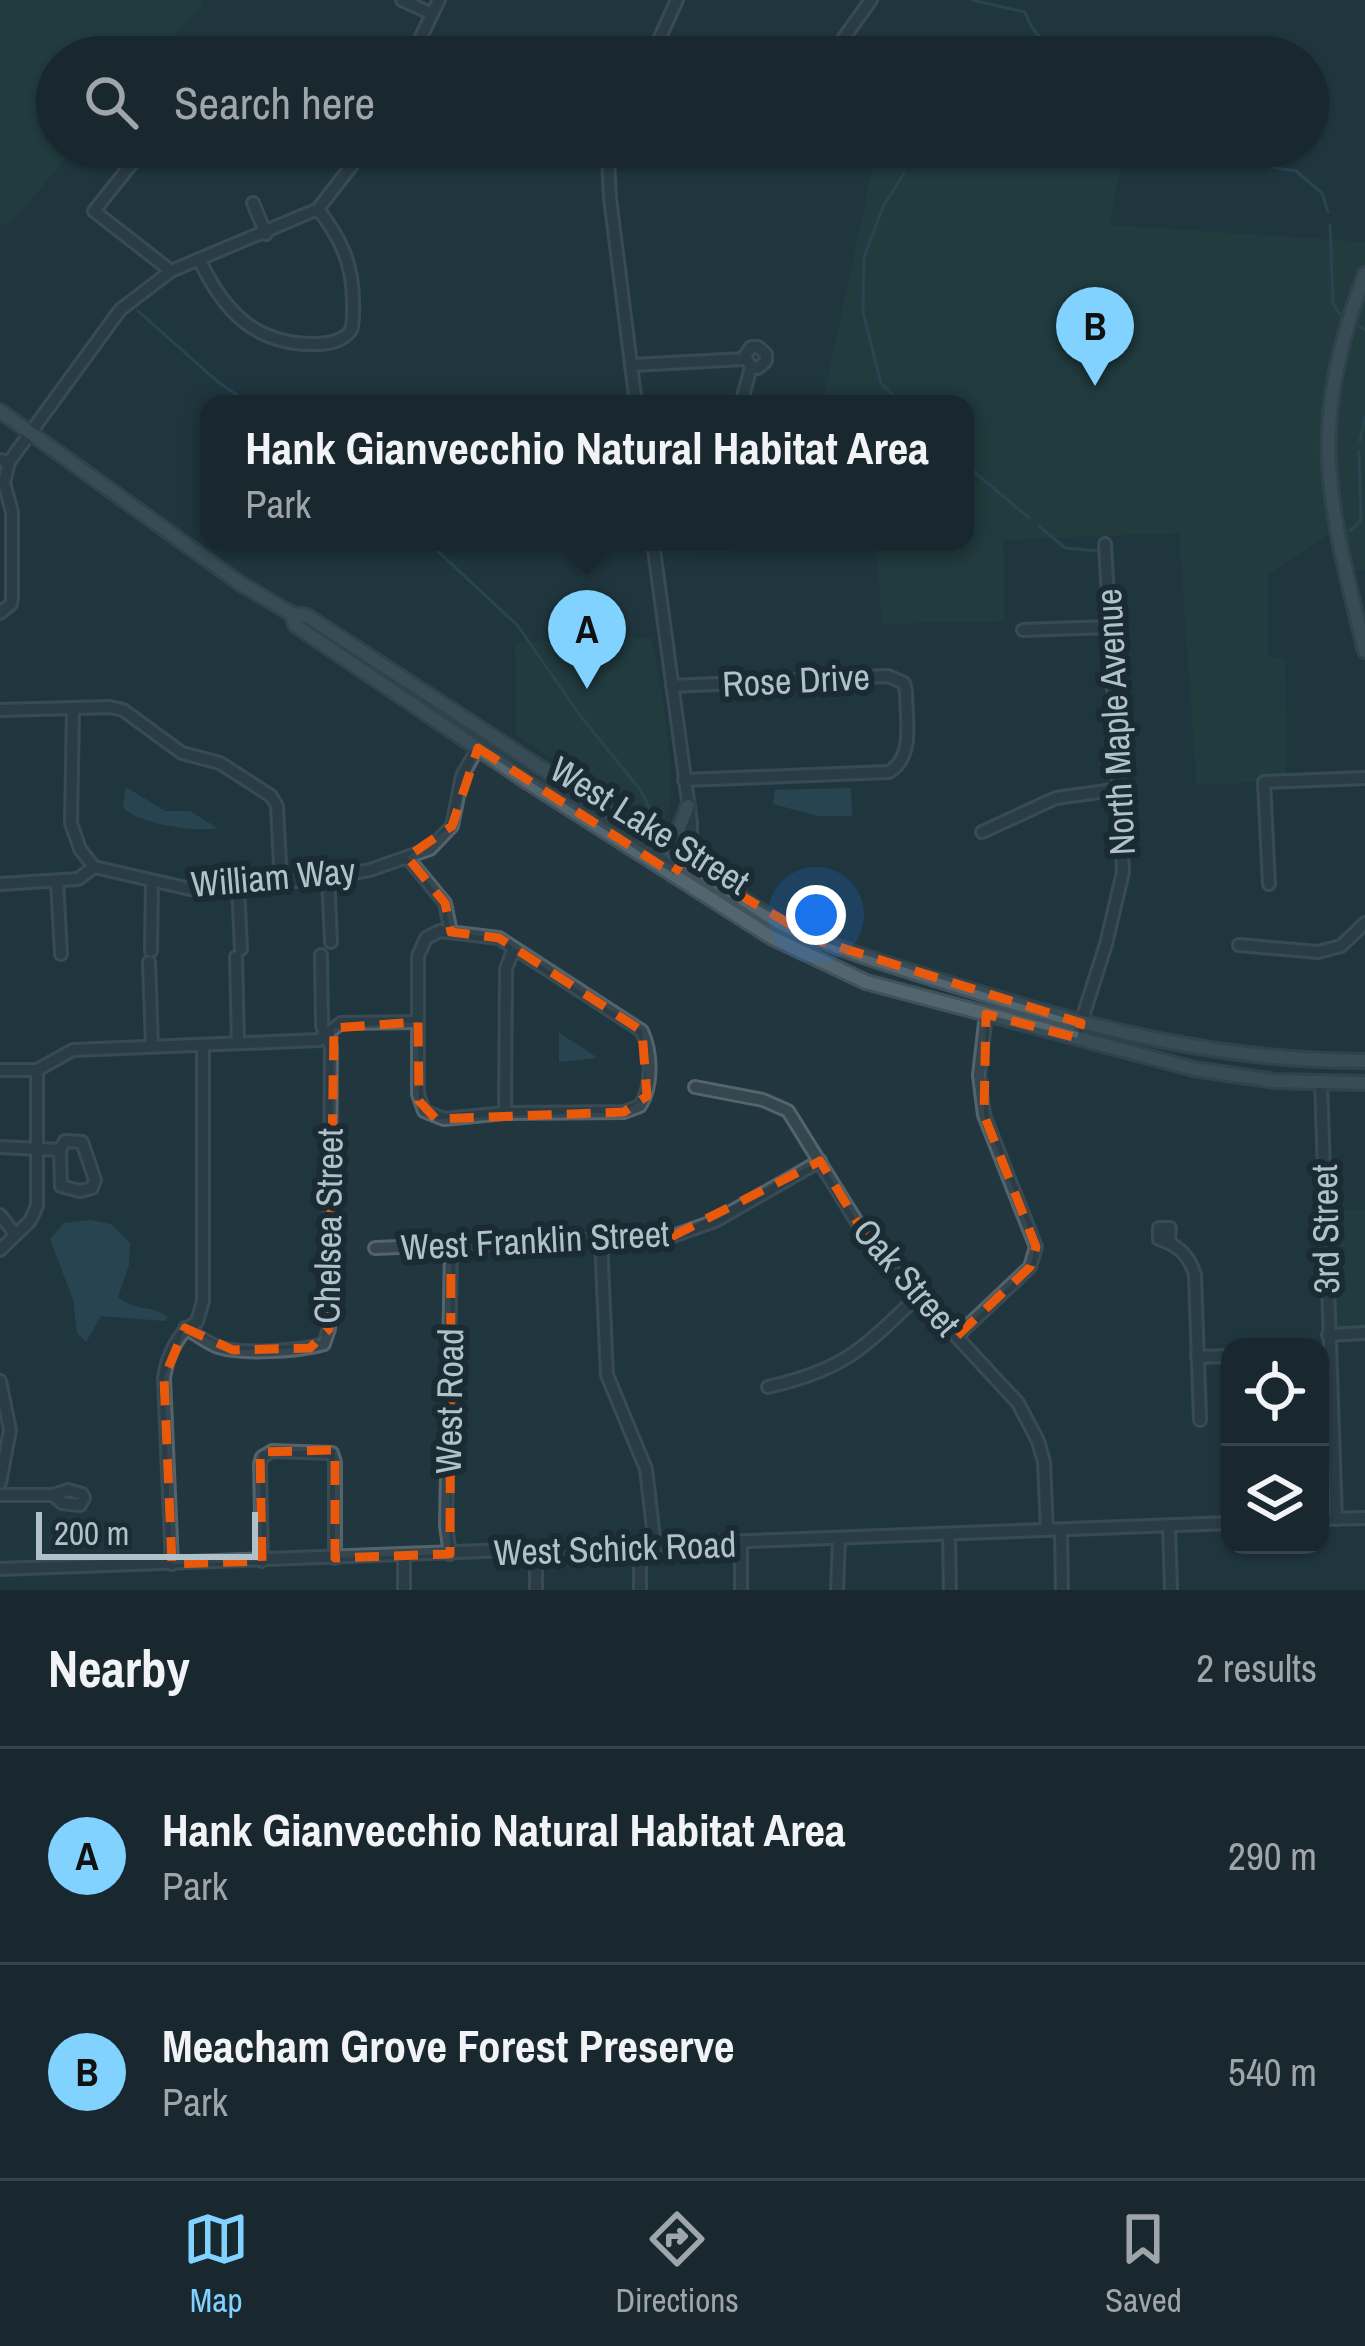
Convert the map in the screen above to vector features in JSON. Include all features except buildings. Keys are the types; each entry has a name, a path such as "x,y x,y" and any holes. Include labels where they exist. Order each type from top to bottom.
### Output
{"main road":[{"path":"1365,274 1336,363 1326,455 1335,529 1365,651"},
{"name":"West Lake Street","path":"0,411 241,584 292,614 322,625 780,923 817,940 1082,1023 1221,1054 1365,1061"},
{"name":"West Lake Street","path":"292,614 295,625 771,937 866,982 1237,1077 1365,1083"},
{"path":"653,842 676,835 688,806"},
{"path":"674,874 682,861"}],"street":[{"path":"402,0 432,14"},
{"path":"421,36 439,0"},
{"path":"661,36 677,0"},
{"path":"845,36 871,0"},
{"path":"129,168 94,212 171,272"},
{"path":"0,613 12,598 12,512 4,483 5,461 121,310 171,272 318,209 350,168"},
{"path":"611,168 610,198 635,395"},
{"path":"253,203 266,233"},
{"path":"199,259 227,307 264,335 290,344 328,343 346,336 351,328 352,278 342,244 318,209"},
{"path":"631,365 748,363 743,395"},
{"name":"North Maple Avenue","path":"1077,1038 1121,884 1105,544"},
{"path":"654,551 688,806 691,841 682,861"},
{"path":"1023,630 1110,627"},
{"name":"Rose Drive","path":"672,686 888,676 904,683 907,692 907,754 889,772 684,780"},
{"path":"0,884 78,879 94,867 70,824 73,708"},
{"path":"0,710 123,710 182,753 220,763 272,796 278,811 281,884"},
{"name":"William Way","path":"94,867 190,889 328,878 407,857 430,849 452,826 462,776 478,748"},
{"path":"1269,884 1264,782 1365,778"},
{"path":"982,832 1056,797 1120,789"},
{"path":"407,857 445,903 451,932"},
{"path":"328,878 331,942"},
{"path":"57,881 61,954"},
{"path":"152,881 148,896 152,1046"},
{"path":"238,886 238,1043"},
{"path":"1240,945 1318,952 1341,946 1365,923"},
{"path":"440,931 488,935 514,948 642,1031 648,1088 640,1106 629,1112 505,1113 443,1119 424,1112 418,1094 420,948 426,938 440,931"},
{"path":"505,1113 506,969 514,948"},
{"path":"321,955 322,1026 328,1036"},
{"path":"957,1336 1030,1268 1035,1253 1034,1239 984,1115 979,1075 986,1014"},
{"path":"0,1070 37,1070 73,1050 319,1040 341,1023 418,1022"},
{"name":"Chelsea Street","path":"185,1328 212,1345 233,1350 324,1344 330,1322 328,1036"},
{"path":"172,1564 164,1378 167,1361 185,1328 197,1322 203,1301 202,1046"},
{"path":"0,1250 30,1221 37,1205 37,1070"},
{"name":"3rd Street","path":"1321,1083 1327,1338"},
{"name":"Oak Street","path":"695,1087 763,1100 788,1112 871,1244 1006,1387 1030,1422 1044,1462 1047,1531"},
{"path":"64,1141 82,1142 95,1180 92,1188 61,1186 60,1150 64,1141"},
{"path":"0,1148 60,1150"},
{"name":"West Franklin Street","path":"375,1248 658,1238 700,1228 820,1160"},
{"path":"0,1216 15,1234"},
{"path":"1169,1239 1189,1259 1195,1275 1200,1420"},
{"path":"601,1241 607,1375 646,1468 655,1546"},
{"name":"West Road","path":"450,1554 446,1526 451,1246"},
{"path":"768,1387 840,1364 919,1296"},
{"path":"1328,1335 1365,1334"},
{"path":"1197,1357 1221,1356"},
{"path":"0,1484 10,1430 2,1389"},
{"name":"3rd Street","path":"1329,1422 1336,1519"},
{"path":"262,1561 262,1456 290,1451 332,1453 335,1558"},
{"path":"0,1495 53,1496"},
{"path":"1329,1519 1365,1518"},
{"name":"West Schick Road","path":"0,1569 1221,1523"},
{"path":"1169,1526 1171,1590"},
{"path":"1061,1530 1062,1590"},
{"path":"949,1534 950,1590"},
{"path":"837,1590 838,1539"},
{"path":"741,1543 741,1590"},
{"path":"640,1547 640,1590"},
{"path":"536,1551 536,1590"},
{"path":"404,1556 404,1590"}],"highlighted area":[{"path":"478,748 674,874 682,861 817,940 1081,1023 1077,1038 986,1014 984,1115 1036,1247 1030,1267 957,1336 870,1243 820,1161 673,1236 451,1246 450,1554 335,1558 335,1450 260,1452 262,1561 172,1564 164,1378 185,1328 233,1350 310,1348 329,1329 334,1028 418,1022 419,1101 436,1119 624,1112 647,1096 642,1031 499,938 451,932 445,903 407,857 452,826"}],"green space":[{"path":"0,0 200,0 202,6 174,36 36,36 36,168 58,168 8,226 0,222"},
{"path":"873,168 1120,168 1109,225 1365,242 1365,569 1354,571 1343,529 1268,575 1268,657 1285,658 1286,781 1197,785 1179,533 1003,540 1005,621 882,624 876,551 974,551 974,395 824,395"},
{"path":"654,551 753,551 655,555"},
{"path":"652,638 670,765 668,811 661,825 516,736 515,642"},
{"path":"1365,1210 1365,1331 1330,1332 1326,1211"}],"water":[{"path":"126,787 165,811 190,811 217,828 182,828 140,818 123,807"},
{"path":"851,788 852,816 818,816 773,804 775,790"},
{"path":"559,1033 592,1054 596,1058 559,1062"},
{"path":"64,1223 111,1224 130,1243 129,1265 118,1297 162,1313 168,1317 165,1321 101,1316 86,1342 77,1333 73,1299 50,1239"}],"waterway":[{"path":"972,0 1025,12 1039,36"},
{"path":"1276,168 1296,171 1322,193 1328,212"},
{"path":"893,395 881,383 863,312 864,257 883,207 904,173"},
{"path":"1330,225 1333,304 1340,314"},
{"path":"138,311 237,395"},
{"path":"1359,326 1365,330"},
{"path":"1360,441 1365,418"},
{"path":"1350,531 1361,520 1359,451"},
{"path":"974,472 1029,518"},
{"path":"1039,526 1065,548 1098,551"},
{"path":"438,551 518,626 579,714 641,791 654,817"}],"place":[{"name":"Meacham Grove Forest Preserve","path":"1095,386"},
{"name":"Hank Gianvecchio Natural Habitat Area","path":"587,689"}]}
